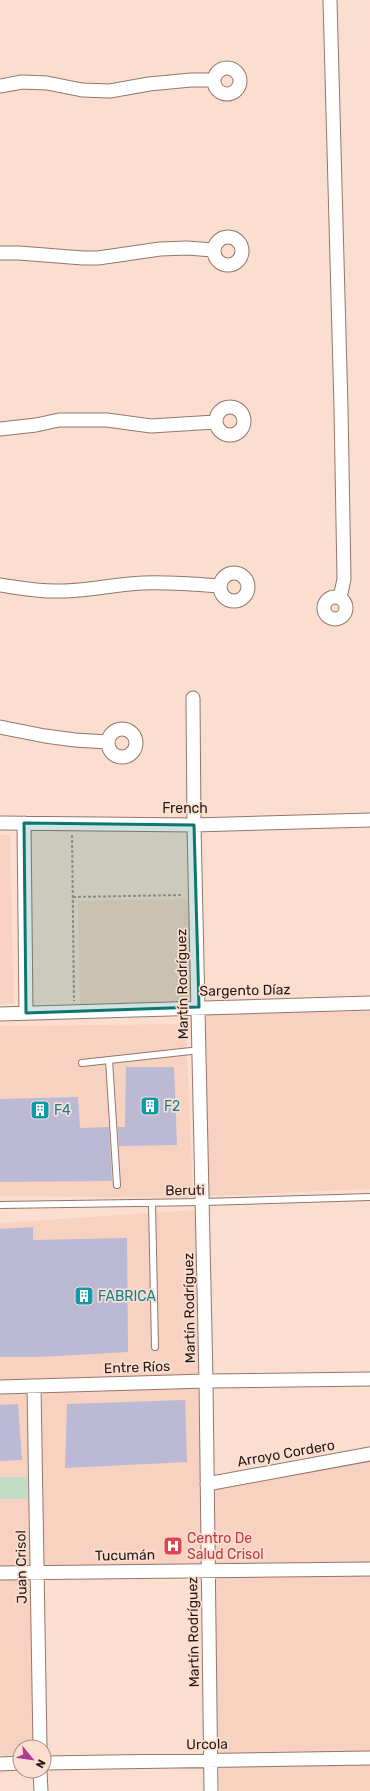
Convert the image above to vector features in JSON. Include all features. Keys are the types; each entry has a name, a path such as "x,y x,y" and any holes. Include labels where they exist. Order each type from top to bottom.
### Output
{"street":[{"path":"330,0 344,579 340,598"},
{"path":"0,86 22,82 47,83 82,90 110,91 149,84 191,80 214,80"},
{"path":"0,253 98,258 160,249 187,248 213,250"},
{"path":"0,429 36,425 59,420 107,420 150,426 216,422"},
{"path":"0,585 45,591 62,591 110,585 143,583 184,583 219,586"},
{"name":"Martín Rodríguez","path":"194,698 194,825 203,1202 211,1791"},
{"path":"0,727 68,739 108,742"},
{"name":"French","path":"0,823 194,825 370,820"},
{"path":"24,824 26,1013"},
{"name":"Sargento Díaz","path":"0,1014 370,1003"},
{"name":"Entre Ríos","path":"0,1387 206,1381 370,1379"},
{"name":"Juan Crisol","path":"34,1386 40,1739"},
{"name":"Arroyo Cordero","path":"207,1484 370,1454"},
{"name":"Tucumán","path":"0,1573 370,1569"},
{"name":"Urcola","path":"52,1763 210,1759 370,1758"},
{"path":"0,1764 12,1763"},
{"path":"40,1779 41,1791"}],"lane":[{"path":"82,1063 200,1050"},
{"path":"109,1060 117,1185"},
{"name":"Beruti","path":"0,1205 203,1202 370,1197"},
{"path":"152,1203 155,1347"}],"path":[{"path":"72,824 74,1012"},
{"path":"73,897 196,895"}],"highlighted area":[{"path":"24,823 194,825 199,1007 26,1013"}],"shaded area":[{"path":"0,835 10,835 14,1003 0,1004"},
{"path":"190,899 191,1001 80,1004 78,901"},
{"path":"370,1011 370,1189 209,1196 204,1013"},
{"path":"181,1024 186,1028 193,1192 187,1198 0,1196 0,1026"},
{"path":"195,1210 201,1488 370,1460 370,1791 220,1791 212,1564 29,1567 35,1739 12,1739 12,1755 0,1755 0,1223"}],"green space":[{"path":"0,1477 27,1477 28,1499 0,1499"}],"building":[{"name":"F2","path":"126,1067 174,1067 177,1145 119,1146 118,1127 125,1127"},
{"path":"78,1097 80,1128 109,1127 112,1181 0,1182 0,1099"},
{"name":"FABRICA","path":"33,1227 33,1240 127,1238 128,1352 40,1357 0,1357 0,1229"},
{"path":"185,1400 187,1462 65,1468 67,1404"},
{"path":"18,1404 22,1460 0,1461 0,1405"}],"place":[{"name":"F2","path":"150,1106"},
{"name":"F4","path":"40,1110"},
{"name":"FABRICA","path":"84,1296"},
{"name":"Centro De Salud Crisol","path":"173,1546"}]}
